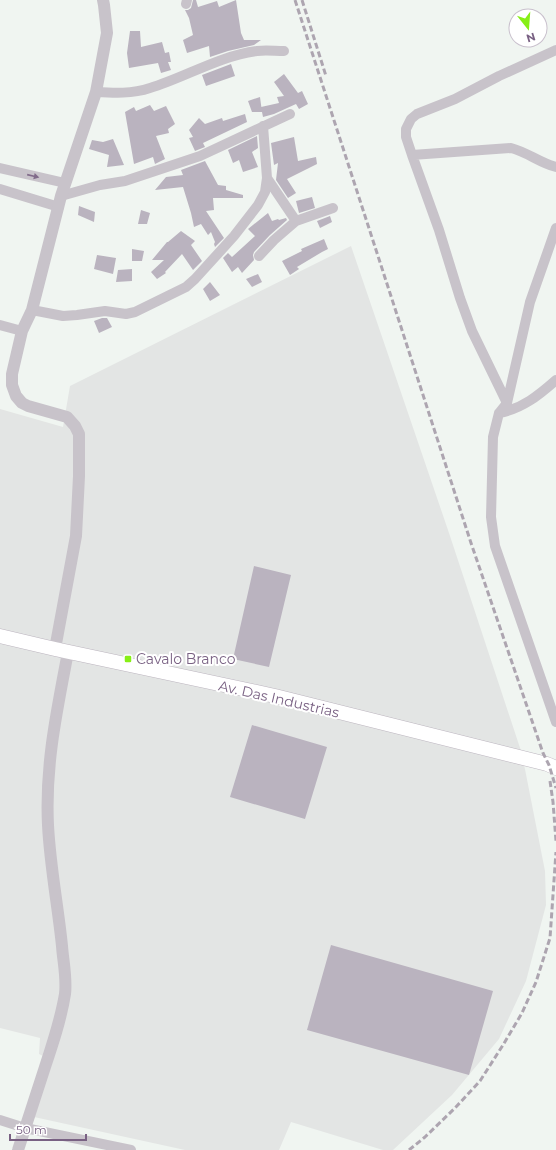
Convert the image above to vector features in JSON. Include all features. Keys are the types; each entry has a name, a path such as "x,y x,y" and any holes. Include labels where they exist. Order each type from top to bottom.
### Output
{"main road":[{"name":"Av. Das Industrias","path":"0,636 275,696 547,764 556,768"}],"street":[{"path":"18,1150 59,1024 65,993 65,980 48,825 48,792 49,760 54,729 61,650 76,536 79,476 79,434 75,426 67,417 22,403 16,396 12,385 12,374 22,331 32,310 65,184 96,92 107,33 103,0"},
{"path":"507,403 472,331 434,215 406,137 406,129 411,119 417,114 455,99 498,76 556,50"},
{"path":"96,92 126,93 149,88 243,54 258,51 284,51"},
{"path":"0,189 60,202 100,185 125,181 200,156 290,114"},
{"path":"32,310 63,316 105,311 126,314 135,312 186,287 203,271 234,236 258,205 265,192 268,178 263,126"},
{"path":"412,155 511,148 556,167"},
{"path":"0,168 65,184"},
{"path":"268,178 296,221"},
{"path":"260,256 274,240 296,221 333,208"},
{"path":"556,228 530,302 507,403 499,413 494,437 492,517 495,546 556,722"},
{"path":"0,325 22,331"},
{"path":"499,413 520,407 541,394 556,380"},
{"path":"0,1120 25,1128 131,1150"}],"shaded area":[{"path":"351,246 449,533 522,754 545,871 546,905 526,981 499,1039 452,1095 393,1150 383,1150 291,1122 279,1150 185,1150 34,1117 51,1060 39,1054 40,1038 0,1028 0,409 63,427 70,386"}],"building":[{"path":"193,0 196,0 198,7 217,1 219,7 236,0 241,33 244,40 261,40 254,45 210,57 209,46 187,53 183,40 193,35 189,18 185,10 191,8"},
{"path":"130,31 140,31 141,47 162,42 165,53 169,52 171,62 168,62 171,70 161,73 158,63 129,68 127,53"},
{"path":"231,64 235,76 206,86 202,75"},
{"path":"284,74 298,93 302,91 308,104 299,109 296,104 274,114 263,117 261,107 279,103 277,97 284,96 274,82"},
{"path":"260,97 262,112 252,112 248,101"},
{"path":"150,105 154,111 166,106 175,124 168,129 169,133 156,136 165,159 155,164 153,157 134,164 125,112 134,107 136,111"},
{"path":"245,114 247,122 203,143 205,147 195,151 189,138 193,137 189,130 199,118 205,124 222,118 223,121"},
{"path":"257,136 258,148 252,152 258,167 243,172 239,160 233,163 228,150"},
{"path":"294,137 298,161 316,157 317,164 287,179 296,193 288,198 276,180 278,163 274,165 271,143"},
{"path":"113,139 124,165 107,167 109,155 89,149 92,140 103,142"},
{"path":"205,161 218,185 226,186 226,190 243,195 243,198 213,198 214,210 206,211 224,238 215,247 215,242 211,232 208,235 201,224 194,227 183,187 155,190 166,177 183,175 181,170"},
{"path":"312,197 315,208 299,213 296,201"},
{"path":"79,206 95,212 94,222 78,215"},
{"path":"141,210 150,213 147,224 138,224"},
{"path":"268,213 272,221 286,218 287,220 254,252 254,260 242,273 238,267 232,272 223,258 228,253 232,257 255,236 248,229"},
{"path":"330,216 332,222 320,228 317,221"},
{"path":"181,231 195,241 191,245 202,261 193,270 182,254 165,272 166,273 157,279 151,272 164,260 152,260 167,242"},
{"path":"324,239 328,249 297,267 299,269 290,275 282,261 302,251 301,249"},
{"path":"132,249 144,251 142,261 132,261"},
{"path":"97,255 116,258 113,274 94,269"},
{"path":"132,269 132,281 116,282 118,270"},
{"path":"258,274 262,282 252,287 246,279"},
{"path":"210,282 220,295 210,301 203,289"},
{"path":"107,318 112,327 99,333 94,321"},
{"path":"254,566 291,575 269,667 233,659"},
{"path":"252,725 327,747 305,819 230,797"},
{"path":"331,945 493,991 469,1075 307,1030"}],"railway":[{"path":"295,0 471,543 556,788"},
{"path":"302,0 326,76"},
{"path":"550,781 556,841"},
{"path":"409,1150 455,1108 480,1081 522,1013 536,982 550,938 556,852"}],"place":[{"name":"Cavalo Branco","path":"128,659"}]}
